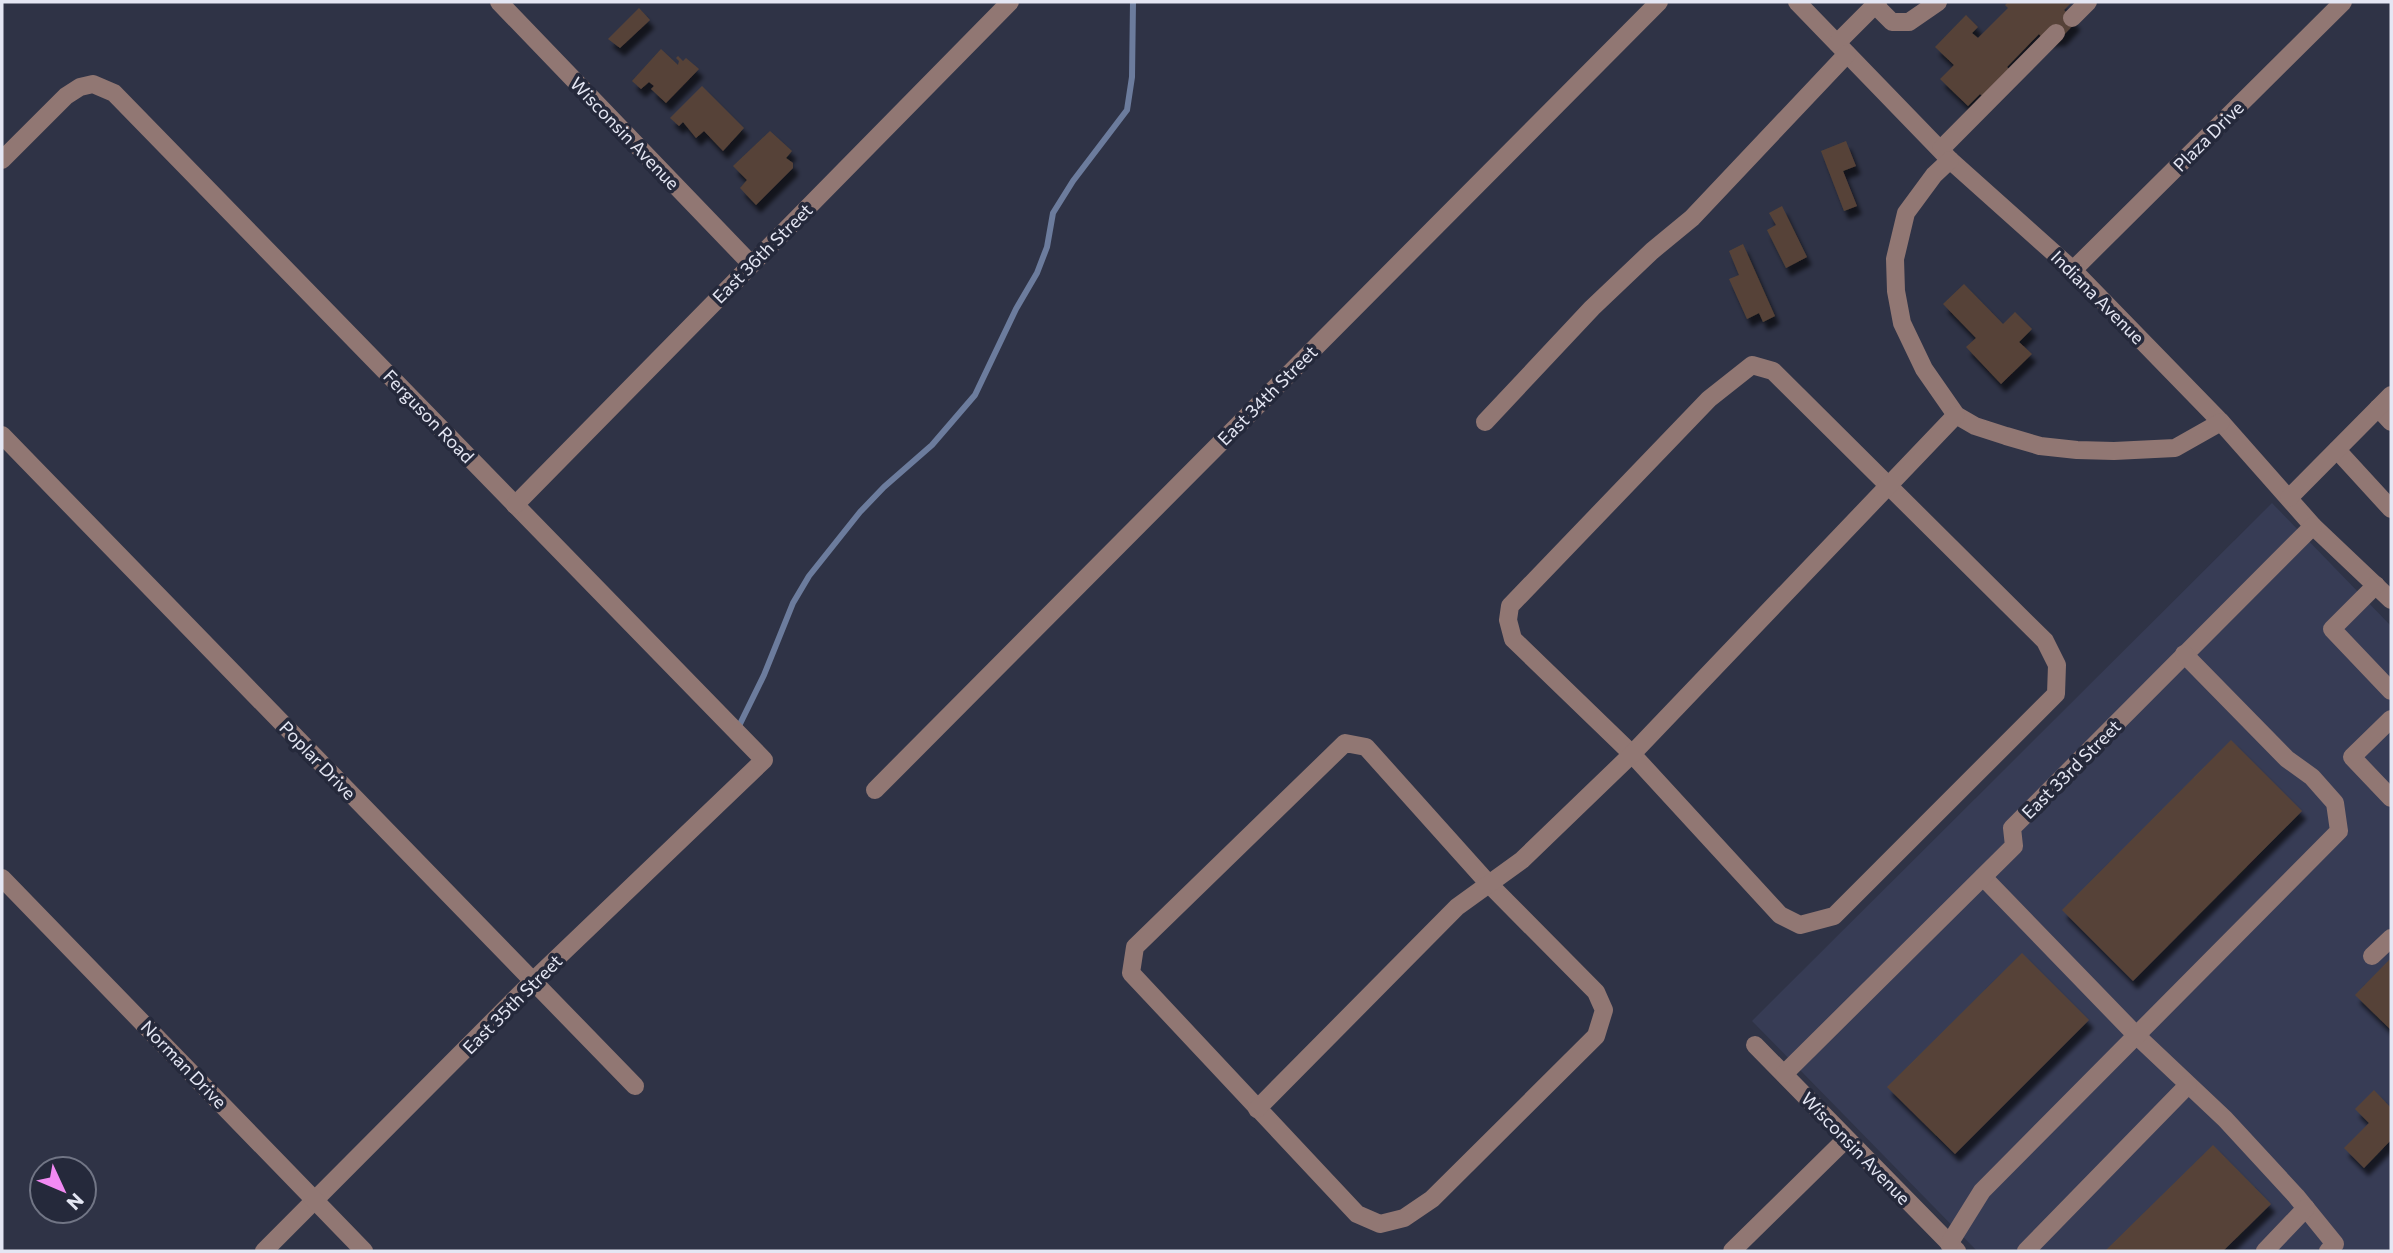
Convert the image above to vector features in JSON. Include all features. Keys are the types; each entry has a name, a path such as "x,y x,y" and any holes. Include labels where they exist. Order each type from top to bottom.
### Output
{"street":[{"name":"Wisconsin Avenue","path":"499,2 751,264"},
{"name":"East 36th Street","path":"515,505 1010,2"},
{"name":"East 34th Street","path":"876,790 1659,2"},
{"name":"Indiana Avenue","path":"1797,2 1945,154 2073,270 2221,422 2313,526 2387,594"},
{"path":"1485,422 1592,308 1651,251 1692,218 1842,49 1877,4 1892,22 1909,22 1938,2"},
{"path":"2072,18 2088,2"},
{"name":"Plaza Drive","path":"2073,270 2343,2"},
{"path":"2056,33 1945,154 1934,175 1906,214 1895,259 1896,291 1902,323 1924,369 1956,415 1975,426 2006,436 2040,446 2077,450 2175,448 2221,422"},
{"name":"Ferguson Road","path":"2,160 66,96 86,85 99,85 114,93 764,760"},
{"path":"1752,365 1773,370 2045,641 2057,666 2056,694 1834,916 1800,925 1780,915 1632,754 1513,639 1508,620 1510,607 1700,409 1752,365"},
{"path":"2289,498 2391,395"},
{"path":"2378,408 2391,422"},
{"path":"1256,1109 1457,907 1522,860 1632,754 1956,415"},
{"name":"Poplar Drive","path":"2,435 635,1086"},
{"path":"2337,450 2391,509"},
{"name":"East 33rd Street","path":"1784,1074 2014,846 2012,828 2313,526"},
{"path":"2387,594 2332,629 2391,691"},
{"path":"1953,1248 1983,1191 2339,831 2335,803 2312,777 2287,759 2184,654"},
{"path":"2391,719 2352,757 2391,798"},
{"path":"1345,743 1366,747 1488,883 1596,992 1604,1010 1596,1036 1432,1199 1404,1218 1380,1224 1357,1214 1256,1109 1131,973 1135,947 1345,743"},
{"name":"East 35th Street","path":"264,1251 533,981 764,760"},
{"path":"1983,877 2136,1035 2225,1119 2335,1244 2328,1251"},
{"name":"Norman Drive","path":"2,878 365,1251"},
{"path":"2372,956 2391,938"},
{"name":"Wisconsin Avenue","path":"1755,1045 1953,1248"},
{"path":"2026,1251 2188,1085"},
{"path":"1732,1251 1846,1139"},
{"path":"2265,1251 2306,1208"}],"shaded area":[{"path":"2272,503 2391,626 2391,1251 1977,1251 1752,1021"}],"building":[{"path":"2008,2 2072,2 2064,10 2076,22 2061,38 2043,39 2039,34 2007,67 2012,72 1986,99 1980,94 1968,106 1940,79 1954,65 1935,47 1966,15 1978,27 1972,33 1978,38 2008,8 2005,5"},
{"path":"639,8 650,20 620,48 608,39"},
{"path":"661,49 678,65 678,56 683,61 686,58 699,69 666,103 651,89 654,86 649,82 641,89 632,81"},
{"path":"702,86 744,128 723,151 704,131 696,138 683,122 679,126 670,118"},
{"path":"770,131 792,151 786,158 793,163 793,168 756,205 740,188 747,180 733,166"},
{"path":"1846,141 1856,166 1843,171 1857,206 1844,211 1821,151"},
{"path":"1782,206 1807,257 1786,268 1767,230 1776,225 1769,213"},
{"path":"1743,244 1775,316 1763,322 1759,313 1747,319 1729,279 1739,275 1729,251"},
{"path":"1964,284 2003,324 2015,312 2032,329 2019,342 2032,354 2001,384 1966,347 1976,338 1943,304"},
{"path":"2231,740 2302,811 2133,981 2062,910"},
{"path":"2022,953 2089,1020 1955,1154 1887,1087"},
{"path":"2391,958 2391,1030 2355,995"},
{"path":"2374,1090 2391,1108 2391,1140 2364,1168 2344,1148 2369,1123 2355,1109"},
{"path":"2213,1145 2271,1204 2223,1251 2105,1251"}],"waterway":[{"path":"738,728 764,675 793,603 809,576 860,512 932,445 975,395 1016,309 1037,273 1047,247 1053,213 1073,181 1127,110 1132,77 1133,2"}]}
